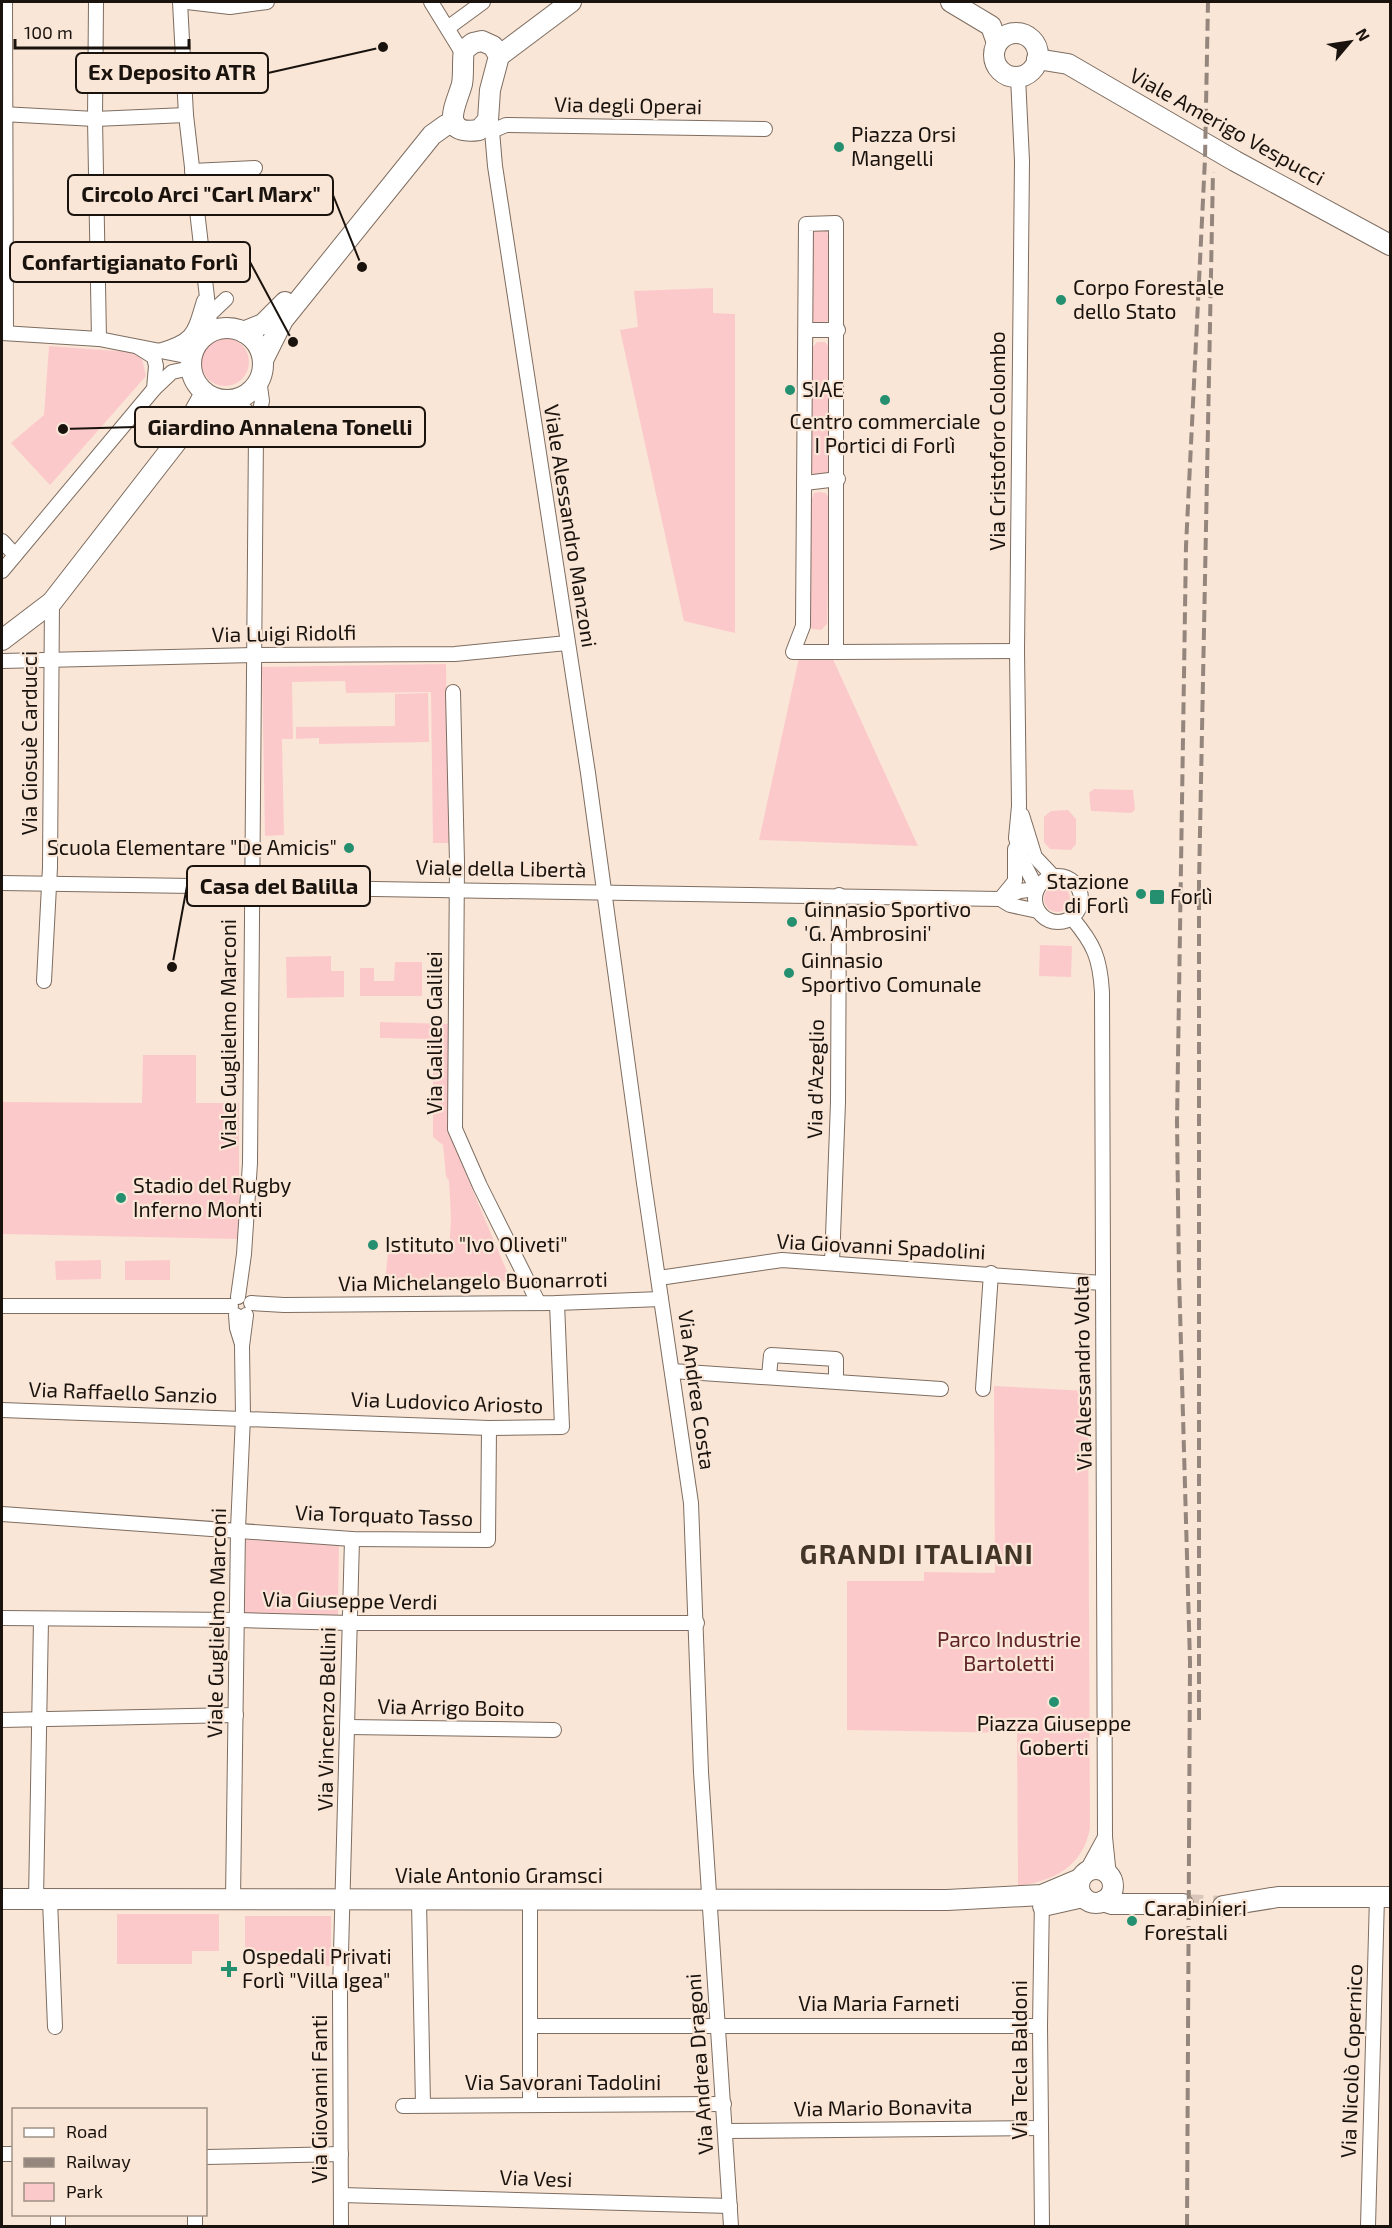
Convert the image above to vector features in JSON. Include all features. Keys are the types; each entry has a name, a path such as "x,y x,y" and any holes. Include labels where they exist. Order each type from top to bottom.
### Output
{"main road":[{"path":"482,48 509,38 561,2"},
{"path":"181,436 212,409 249,393 283,320 432,135 454,117 461,86 482,48 571,2"},
{"path":"951,2 991,26 997,43 994,57 999,70 1011,77 1018,77 1031,71 1037,59 1033,42 1024,35 1014,33 968,2"},
{"path":"997,43 1007,35 1014,33"},
{"path":"454,117 471,131 486,127 490,90 482,48"},
{"name":"Viale Amerigo Vespucci","path":"1037,59 1068,64 1220,153 1390,245"},
{"path":"243,332 263,324 276,313 425,130 454,117"},
{"path":"230,400 205,393 194,379 191,362 198,342 210,323 243,332 257,345 261,370"},
{"path":"2,640 52,602 181,436 205,393"},
{"path":"1108,1888 1092,1903 1083,1883 1097,1869 1108,1888 1130,1904 1144,1902 1183,1904"},
{"name":"Viale Antonio Gramsci","path":"2,1899 947,1900 992,1905 1042,1900 1083,1883"},
{"path":"1278,1897 1384,1903 1222,1906 1278,1897"}],"street":[{"path":"5,2 4,333 99,339 158,351 191,362"},
{"path":"96,2 95,119 99,339"},
{"path":"180,2 186,115 210,323"},
{"path":"187,2 230,7 265,2"},
{"path":"431,2 447,20 482,48"},
{"path":"447,20 483,2"},
{"name":"Via Cristoforo Colombo","path":"1018,77 1022,161 1017,651 1019,806"},
{"path":"3,114 95,119 186,115"},
{"name":"Via degli Operai","path":"486,127 506,125 765,129"},
{"name":"Viale Alessandro Manzoni","path":"486,127 495,166 588,773 603,892"},
{"path":"192,171 255,168"},
{"path":"836,652 838,330 836,223 826,223 806,224 803,626 794,652 836,652 1017,651"},
{"path":"158,351 190,338 199,325 206,293"},
{"path":"210,323 226,298"},
{"path":"806,330 838,330"},
{"path":"138,347 154,357 154,389"},
{"path":"2,571 154,389 172,372 191,362"},
{"name":"Viale Guglielmo Marconi","path":"233,1900 244,1254 250,1163 250,886 256,431 262,401 261,370"},
{"path":"230,400 250,414 256,431"},
{"path":"805,483 838,479"},
{"path":"2,541 15,555"},
{"name":"Via Giosuè Carducci","path":"44,981 50,851 52,602"},
{"name":"Via Luigi Ridolfi","path":"2,661 254,655 455,654 567,643"},
{"name":"Via Galileo Galilei","path":"453,692 455,1129 480,1186 538,1302"},
{"path":"1000,899 1015,881 1019,806"},
{"path":"1019,806 1035,857 1053,876"},
{"path":"1016,838 1021,858 1037,889"},
{"path":"1053,876 1068,878 1079,888 1081,904 1072,918 1058,922 1050,921 1038,911 1035,903 1037,889 1046,879 1053,876"},
{"name":"Viale della Libertà","path":"2,883 1000,899 1020,891 1037,889"},
{"name":"Via Andrea Costa","path":"603,892 691,1503 701,1773 710,1899"},
{"name":"Via d'Azeglio","path":"832,1263 838,1102 839,895"},
{"name":"Viale della Libertà","path":"1000,899 1010,905 1038,911"},
{"name":"Via Alessandro Volta","path":"1072,918 1094,947 1101,973 1102,1283 1105,1335 1107,1789 1105,1837 1108,1888"},
{"name":"Via Giovanni Spadolini","path":"659,1278 782,1260 991,1273 1102,1283"},
{"path":"983,1389 991,1273"},
{"name":"Via Michelangelo Buonarroti","path":"2,1306 557,1303 661,1299"},
{"name":"Via Ludovico Ariosto","path":"243,1417 489,1428 562,1427 557,1303"},
{"path":"770,1376 771,1355 836,1359 836,1381"},
{"path":"672,1371 941,1389"},
{"name":"Via Raffaello Sanzio","path":"2,1410 243,1417"},
{"name":"Via Torquato Tasso","path":"2,1514 238,1529 352,1539 488,1540 489,1428"},
{"name":"Via Vincenzo Bellini","path":"344,1900 352,1539"},
{"name":"Via Giuseppe Verdi","path":"2,1618 350,1623 697,1623"},
{"path":"41,1619 39,1720 43,1900 55,2027"},
{"path":"2,1720 236,1715"},
{"name":"Via Arrigo Boito","path":"348,1727 554,1730"},
{"name":"Via Alessandro Volta","path":"1083,1883 1105,1837"},
{"name":"Via Andrea Dragoni","path":"710,1899 731,2226"},
{"name":"Via Giovanni Fanti","path":"341,2226 340,1990 344,1900"},
{"name":"Via Tecla Baldoni","path":"1042,1900 1040,2026 1042,2226"},
{"path":"419,1901 423,2105"},
{"path":"530,1901 530,2103"},
{"name":"Via Nicolò Copernico","path":"1368,2226 1384,1903"},
{"name":"Via Maria Farneti","path":"530,2026 1040,2026"},
{"name":"Via Savorani Tadolini","path":"403,2106 530,2103 724,2104"},
{"name":"Via Mario Bonavita","path":"725,2131 1041,2128"},
{"path":"207,2157 341,2154"},
{"name":"Via Vesi","path":"341,2194 730,2206"}],"green space":[{"path":"819,229 826,229 829,238 829,320 824,324 816,324 811,319 812,233"},
{"path":"713,288 713,313 735,314 735,633 684,621 620,330 638,327 634,291"},
{"path":"220,338 230,338 242,345 249,357 249,367 242,379 230,386 220,386 205,375 201,367 201,357 212,342"},
{"path":"817,342 825,342 830,348 829,472 816,477 811,471 810,351"},
{"path":"49,346 131,352 142,359 146,376 50,485 11,443 44,415"},
{"path":"814,493 826,493 830,500 827,624 821,630 812,629 808,623 811,501"},
{"path":"832,657 918,846 759,840 799,658"},
{"path":"446,664 449,843 433,843 431,692 346,693 345,681 292,682 293,739 282,739 284,835 265,836 262,667"},
{"path":"428,693 429,742 319,744 319,738 296,739 296,727 395,726 395,694"},
{"path":"1094,789 1133,790 1135,810 1131,813 1091,811 1089,793"},
{"path":"1068,810 1076,819 1076,844 1071,850 1050,849 1044,842 1044,817 1051,811"},
{"path":"1057,886 1066,890 1070,899 1066,908 1057,912 1048,908 1044,899 1048,890"},
{"path":"1040,945 1072,946 1071,977 1039,976"},
{"path":"331,956 331,971 344,971 344,997 287,998 286,957"},
{"path":"395,962 422,962 422,996 360,996 360,968 374,968 374,981 394,981"},
{"path":"380,1022 448,1024 448,1132 511,1281 385,1283 388,1252 449,1253 451,1217 449,1181 446,1176 443,1145 433,1137 433,1039 380,1038"},
{"name":"Stadio del Rugby Inferno Monti","path":"143,1055 196,1055 196,1103 239,1103 239,1239 2,1234 2,1102 142,1103"},
{"path":"101,1260 101,1279 56,1280 55,1261"},
{"path":"170,1260 170,1280 125,1280 125,1261"},
{"name":"Parco Industrie Bartoletti","path":"994,1386 1088,1391 1090,1828 1081,1853 1064,1870 1043,1880 1018,1886 1017,1733 847,1730 847,1581 924,1581 924,1572 995,1573"},
{"path":"246,1540 339,1542 338,1615 245,1613"},
{"path":"117,1914 219,1914 219,1951 192,1951 192,1964 117,1964"},
{"path":"245,1916 331,1916 331,1966 264,1966 264,1952 245,1952"}],"tunnel":[{"path":"1183,1904 1223,1906"}],"railway":[{"path":"1187,2226 1190,1662 1177,1122 1186,546 1205,159 1208,2"},
{"path":"1199,1720 1199,883 1213,172"}],"place":[{"name":"Ex Deposito ATR","path":"383,47"},
{"name":"Piazza Orsi Mangelli","path":"839,147"},
{"name":"Circolo Arci \"Carl Marx\"","path":"362,267"},
{"name":"Corpo Forestale dello Stato","path":"1061,300"},
{"name":"Confartigianato Forlì","path":"293,342"},
{"name":"SIAE","path":"790,390"},
{"name":"Centro commerciale I Portici di Forlì","path":"885,400"},
{"name":"Giardino Annalena Tonelli","path":"63,429"},
{"name":"Scuola Elementare \"De Amicis\"","path":"349,848"},
{"name":"Stazione di Forlì","path":"1141,894"},
{"name":"Forlì","path":"1157,897"},
{"name":"Ginnasio Sportivo 'G. Ambrosini'","path":"792,922"},
{"name":"Casa del Balilla","path":"172,967"},
{"name":"Ginnasio Sportivo Comunale","path":"789,973"},
{"name":"Stadio del Rugby Inferno Monti","path":"121,1198"},
{"name":"Istituto \"Ivo Oliveti\"","path":"373,1245"},
{"name":"Piazza Giuseppe Goberti","path":"1054,1702"},
{"name":"Carabinieri Forestali","path":"1132,1921"},
{"name":"Ospedali Privati Forlì \"Villa Igea\"","path":"229,1969"}],"district":[{"name":"GRANDI ITALIANI","path":"917,1555"}]}
